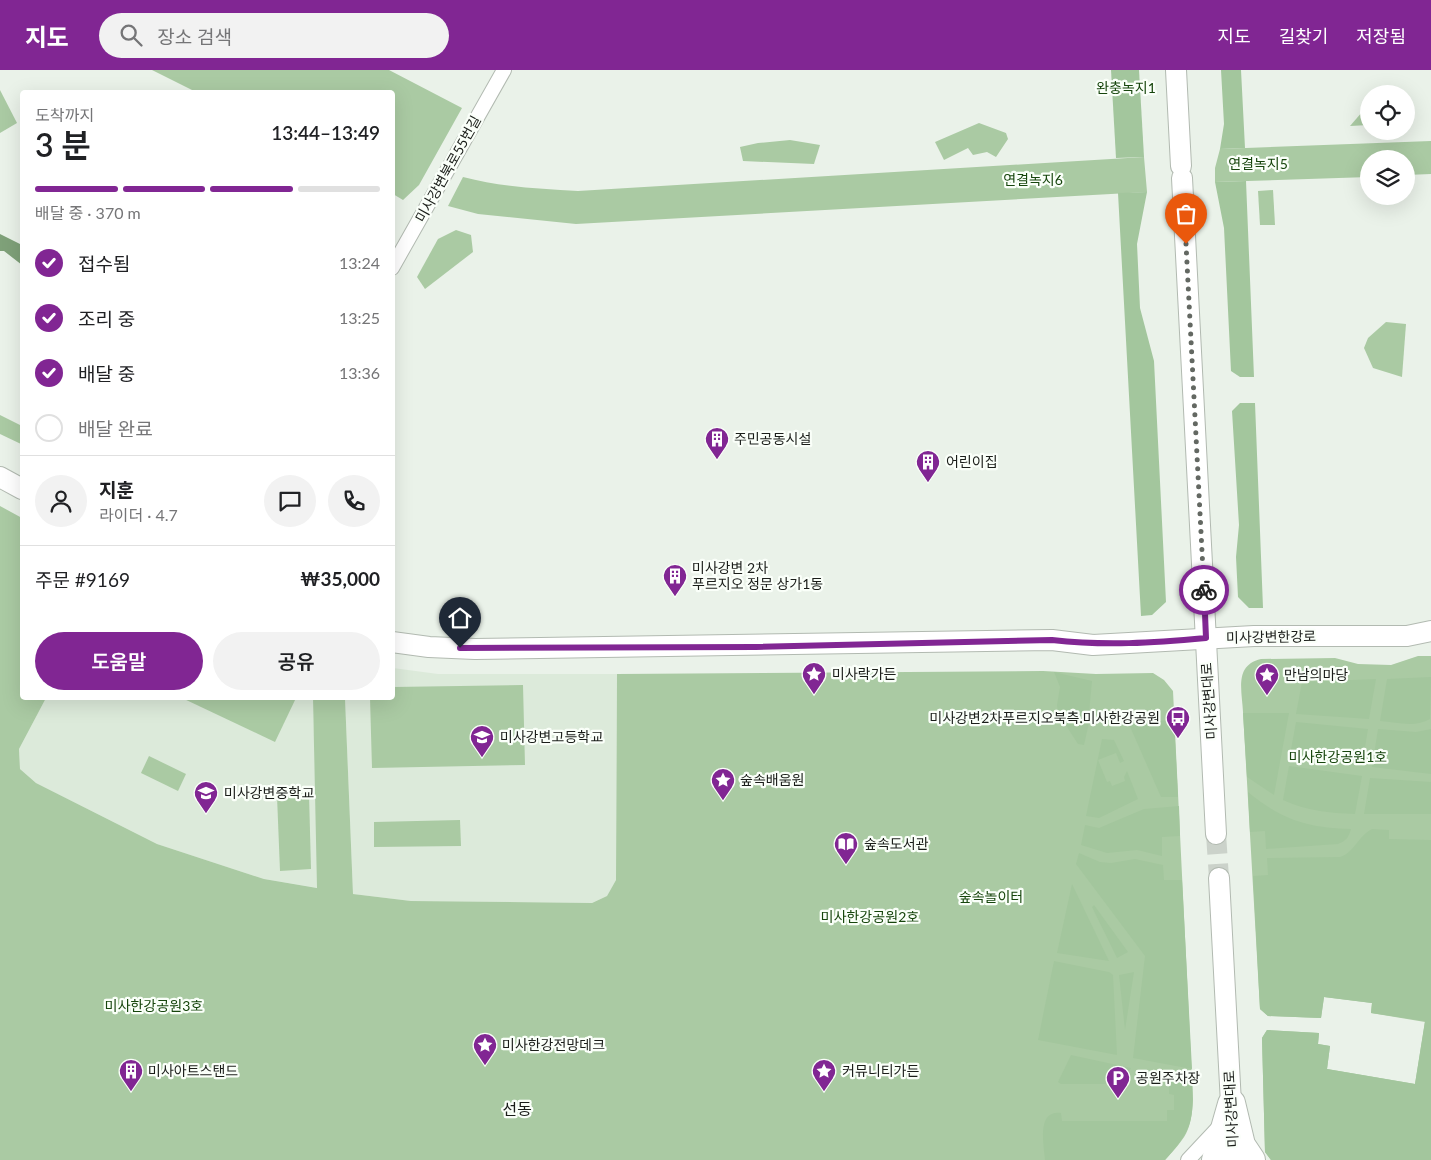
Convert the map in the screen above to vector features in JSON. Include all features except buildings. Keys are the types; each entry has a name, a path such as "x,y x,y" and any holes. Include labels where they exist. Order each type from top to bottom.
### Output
{"highway":[{"path":"1215,1160 1230,1109"},
{"path":"1230,1109 1242,1145 1252,1160"}],"street":[{"name":"미사강변북로55번길","path":"395,263 504,70"},
{"name":"미사강변대로","path":"1176,70 1216,834"},
{"path":"0,477 20,488"},
{"name":"미사강변한강로","path":"395,642 429,647 484,649 1052,640 1093,645 1254,636 1407,636 1431,631"},
{"name":"미사강변대로","path":"1218,878 1234,1160"},
{"path":"1188,1160 1230,1109"}],"shaded area":[{"path":"0,234 20,244 20,263 4,251 0,251"},
{"name":"미사강변고등학교","path":"395,668 438,674 617,674 616,880 607,896 592,903 411,901 353,894 345,700 395,700"},
{"name":"미사강변중학교","path":"45,700 313,700 318,888 264,879 157,844 36,783 20,769 19,749"}],"green space":[{"path":"152,70 389,70 462,108 419,185 403,200 395,195 395,90 192,90"},
{"name":"완충녹지1","path":"1111,70 1139,70 1144,157 1116,158"},
{"path":"1221,70 1241,70 1245,148 1220,149 1224,124"},
{"path":"0,90 17,123 0,133"},
{"path":"1360,114 1360,125 1350,126"},
{"path":"979,123 1006,133 1008,139 996,157 987,152 973,155 968,148 944,160 935,142"},
{"path":"790,140 820,145 814,164 743,161 740,147"},
{"name":"연결녹지5","path":"1431,141 1431,174 1415,175 1415,150 1360,150 1360,177 1215,182 1215,168 1220,149"},
{"name":"연결녹지6","path":"1144,157 1147,192 576,224 478,214 448,206 463,177 506,185 578,191"},
{"path":"1246,181 1254,377 1240,377 1231,371 1224,228 1215,182"},
{"path":"1273,190 1275,225 1260,225 1258,191"},
{"path":"1147,192 1137,244 1140,308 1154,361 1166,602 1152,615 1141,616 1118,193"},
{"path":"456,230 471,235 473,252 425,289 417,277 438,239"},
{"path":"1386,322 1406,324 1402,377 1373,368 1364,348 1368,338"},
{"path":"1240,403 1255,403 1263,608 1249,608 1238,597 1236,557 1239,525 1232,411"},
{"path":"0,415 20,425 20,444 0,434"},
{"name":"미사한강공원2호","path":"0,506 20,517 20,700 45,700 19,749 20,769 36,783 157,844 264,879 317,888 313,700 345,700 353,894 411,901 592,903 607,896 616,880 617,674 1043,671 1096,674 1153,673 1164,680 1173,691 1193,1100 1189,1127 1183,1139 1165,1160 0,1160"},
{"name":"미사한강공원1호","path":"1418,656 1431,656 1431,1160 1271,1160 1265,1152 1262,1038 1267,1030 1319,1033 1318,1044 1330,1046 1327,1069 1415,1084 1425,1022 1371,1013 1372,1003 1324,997 1321,1018 1268,1016 1260,1009 1241,688 1243,673 1252,662 1261,659 1335,658 1358,664 1391,665"},
{"path":"1054,672 1092,681 1089,713 1091,714 1084,745 1078,744 1058,713 1057,705 1060,687"},
{"path":"1431,677 1430,719 1412,724 1380,721 1387,679"},
{"path":"1376,679 1369,719 1296,714 1302,682"},
{"path":"523,685 525,765 372,768 370,700 395,700 395,687"},
{"path":"186,700 295,700 275,742"},
{"path":"1243,713 1289,713 1274,795 1247,777"},
{"path":"1174,720 1178,797 1161,797 1128,722"},
{"path":"1296,722 1368,729 1362,766 1290,755"},
{"path":"1378,729 1416,732 1431,729 1431,774 1372,767"},
{"path":"1102,739 1114,740 1124,761 1120,763 1116,753 1098,760 1107,782 1110,781 1112,786 1125,781 1124,777 1127,771 1138,799 1099,818 1086,816"},
{"path":"149,756 186,774 178,791 141,773"},
{"path":"1289,766 1362,776 1355,814 1318,811 1283,800"},
{"path":"1370,778 1431,782 1431,814 1364,814"},
{"path":"1248,792 1260,802 1296,821 1321,827 1351,829 1345,840 1338,844 1266,849 1265,831 1250,832"},
{"path":"309,794 311,869 280,871 277,796"},
{"path":"1179,806 1180,836 1162,837 1162,856 1137,850 1107,853 1081,845 1085,825 1099,828 1144,809"},
{"path":"460,820 461,846 374,847 374,822"},
{"path":"1372,829 1389,830 1389,839 1431,840 1431,1160 1271,1160 1265,1152 1262,1038 1267,1030 1319,1033 1318,1044 1330,1046 1327,1069 1415,1084 1425,1021 1371,1013 1372,1003 1324,997 1321,1018 1268,1016 1260,1009 1253,876 1268,875 1267,858 1340,857 1345,855"},
{"path":"1079,853 1100,862 1111,863 1135,859 1163,865 1164,880 1182,880 1192,1069 1133,1058 1145,956 1076,864"},
{"path":"1072,884 1109,961 1057,953"},
{"path":"1094,905 1128,952 1117,958 1092,907"},
{"path":"1054,961 1109,972 1113,975 1117,1055 1038,1040"},
{"path":"1134,972 1125,1030 1119,975"},
{"path":"1071,1055 1131,1068 1122,1084 1061,1084 1058,1082"},
{"path":"1169,1078 1192,1078 1193,1104 1190,1123 1186,1132 1165,1160 1045,1160 1043,1129 1048,1117 1053,1114 1061,1113 1062,1121 1167,1121 1167,1110 1174,1110 1174,1095 1169,1094"}],"tunnel":[{"path":"1216,834 1219,878"}],"way so far":[{"path":"1186,244 1204,590"}],"place":[{"name":"주민공동시설","path":"717,460"},
{"name":"어린이집","path":"928,483"},
{"name":"미사강변 2차 푸르지오 정문 상가1동","path":"675,597"},
{"name":"미사락가든","path":"814,695"},
{"name":"만남의마당","path":"1267,696"},
{"name":"미사강변2차푸르지오북측.미사한강공원","path":"1178,739"},
{"name":"미사강변고등학교","path":"482,758"},
{"name":"숲속배움원","path":"723,801"},
{"name":"미사강변중학교","path":"206,814"},
{"name":"숲속도서관","path":"846,865"},
{"name":"미사한강전망데크","path":"485,1066"},
{"name":"미사아트스탠드","path":"131,1092"},
{"name":"커뮤니티가든","path":"824,1092"},
{"name":"공원주차장","path":"1118,1099"}],"district":[{"name":"선동","path":"517,1109"}],"route":[{"path":"460,648 756,647 1052,640 1093,645 1150,643 1206,638 1204,590"}],"park label":[{"name":"숲속놀이터","path":"991,897"},
{"name":"미사한강공원3호","path":"154,1006"}]}
